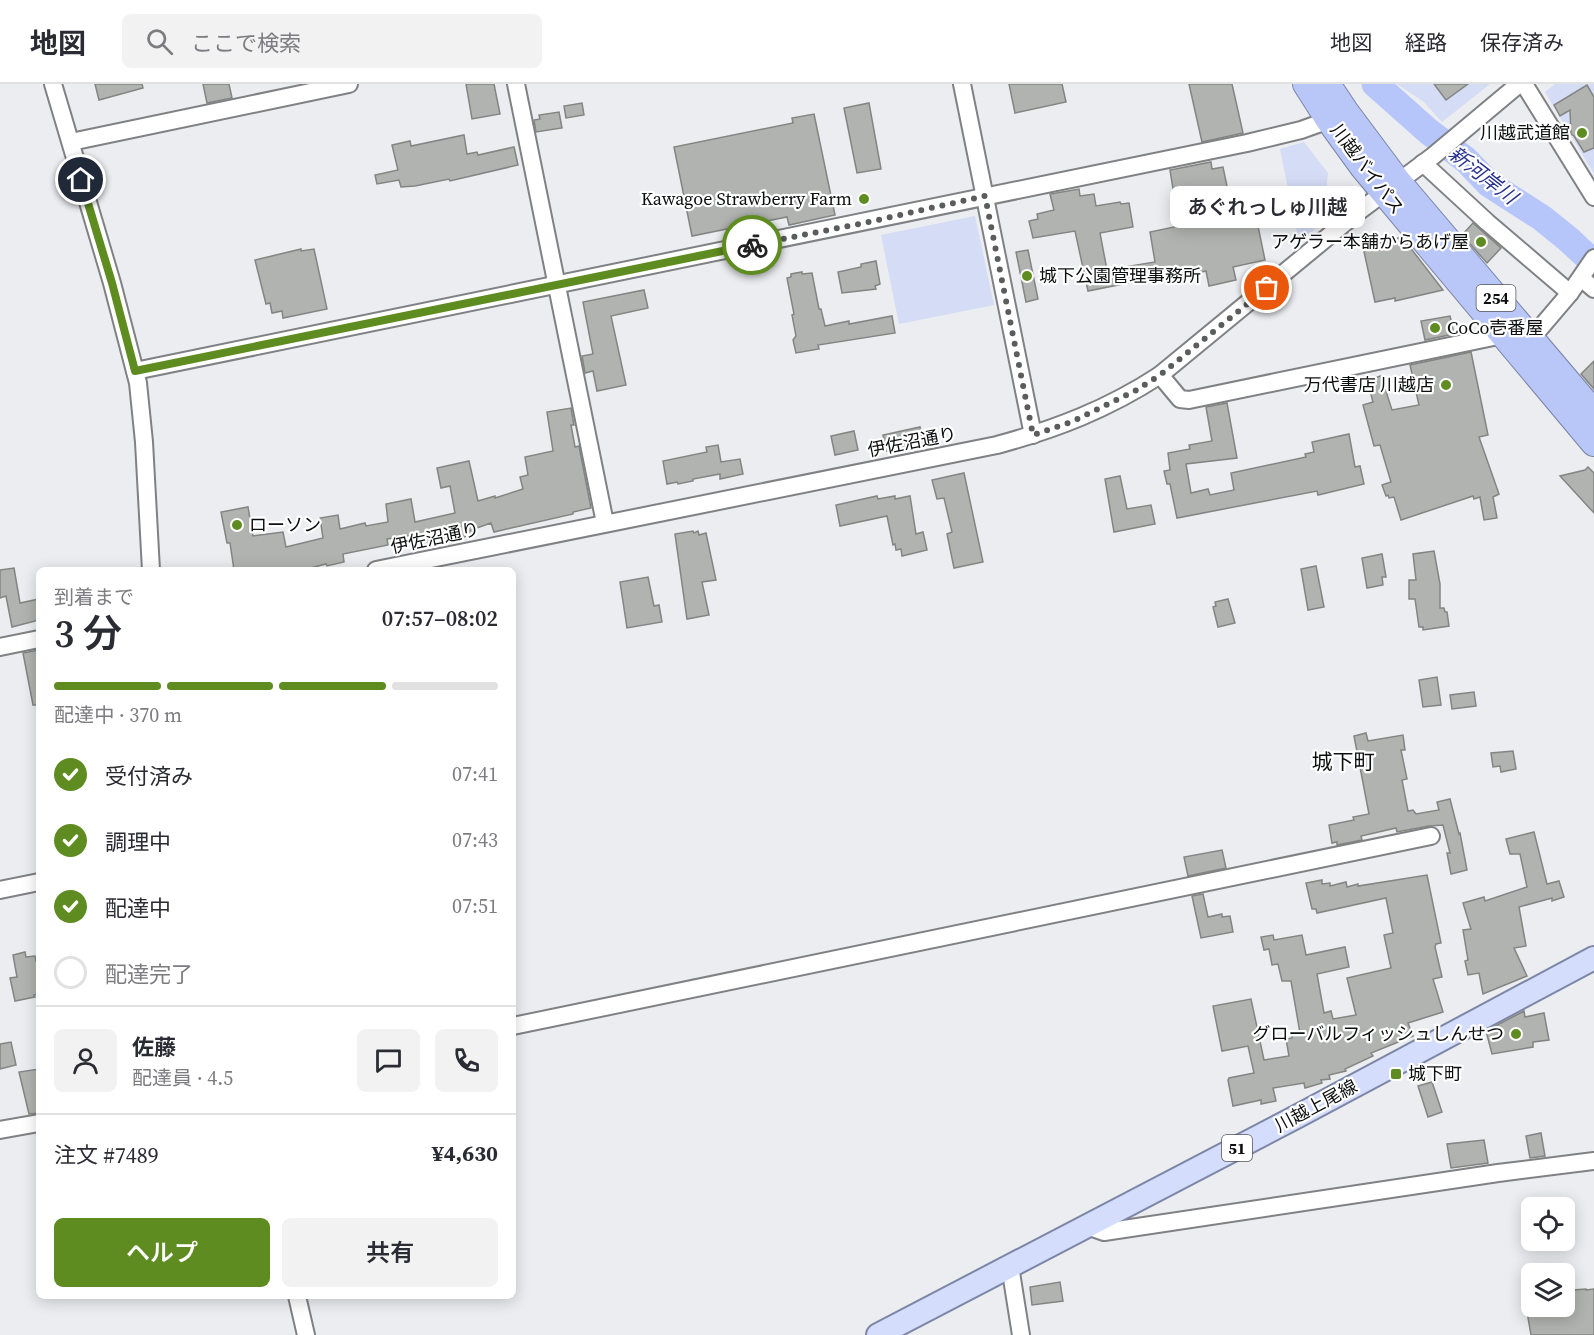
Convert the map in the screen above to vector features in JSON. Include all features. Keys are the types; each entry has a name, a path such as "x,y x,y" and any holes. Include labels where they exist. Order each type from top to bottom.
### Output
{"highway":[{"name":"川越バイパス","path":"1306,84 1329,120 1594,413"},
{"name":"川越バイパス","path":"1327,84 1391,187 1503,335 1594,443"}],"main road":[{"name":"川越上尾線","path":"878,1335 1594,958"}],"street":[{"path":"53,84 112,283 135,371 144,442 151,567"},
{"path":"71,142 349,84"},
{"path":"516,84 604,523"},
{"path":"962,84 1033,435"},
{"name":"伊佐沼通り","path":"391,567 997,445 1071,422 1135,391 1160,375 1519,84"},
{"path":"1524,84 1594,197"},
{"path":"135,371 1247,143 1301,130 1329,120"},
{"path":"1428,160 1487,222 1570,293"},
{"path":"1530,340 1570,293 1594,258"},
{"path":"1581,278 1594,290"},
{"path":"1160,375 1180,399 1189,400 1503,335"},
{"path":"0,647 36,640"},
{"path":"516,1025 1431,836"},
{"path":"0,890 36,883"},
{"path":"0,1130 36,1124"},
{"path":"1087,1226 1104,1232 1487,1174 1594,1161"},
{"path":"1011,1266 1021,1335"},
{"path":"298,1299 306,1335"}],"shaded area":[{"path":"1397,84 1490,84 1442,122 1424,102"},
{"name":"川越武道館","path":"1555,84 1594,84 1594,174 1545,92"},
{"path":"1304,142 1328,173 1323,223 1299,242 1280,149"},
{"path":"975,216 994,305 899,324 881,235"}],"building":[{"path":"95,84 142,84 143,88 99,100"},
{"path":"203,84 229,84 232,98 207,103"},
{"path":"466,84 494,84 500,114 472,119"},
{"path":"1009,84 1062,84 1066,102 1015,113"},
{"path":"1189,84 1232,84 1243,133 1202,142"},
{"path":"1434,84 1468,84 1446,100"},
{"name":"川越武道館","path":"1587,85 1594,97 1594,148 1584,152 1571,134 1570,110 1560,116 1554,105"},
{"path":"582,103 584,115 566,118 564,106"},
{"path":"869,103 881,169 857,173 844,108"},
{"path":"559,112 562,128 536,132 534,120 540,119 539,115"},
{"path":"814,114 835,215 789,225 787,217 692,236 674,147 793,123 792,118"},
{"path":"464,135 467,154 477,152 478,155 514,147 518,165 450,181 449,179 415,186 401,187 399,180 377,184 375,175 398,170 392,145 410,141 411,146"},
{"path":"1211,162 1212,169 1223,167 1229,196 1251,192 1265,260 1233,267 1236,280 1209,286 1206,271 1194,274 1188,271 1088,291 1075,231 1033,238 1029,221 1038,219 1037,214 1054,210 1050,194 1079,189 1080,196 1094,194 1096,206 1120,202 1121,204 1129,203 1133,227 1100,233 1107,270 1155,262 1150,232 1179,226 1170,170"},
{"name":"アゲラー本舗からあげ屋","path":"1473,223 1501,248 1487,263 1462,235"},
{"path":"1402,237 1443,290 1395,301 1395,298 1375,302 1363,247"},
{"path":"301,249 301,251 314,249 327,309 283,318 282,311 272,313 270,303 266,304 255,260"},
{"name":"城下公園管理事務所","path":"1028,250 1038,299 1026,302 1016,252"},
{"path":"876,261 880,284 875,286 876,289 842,293 838,272"},
{"path":"802,272 802,274 812,273 825,326 892,316 895,333 818,345 819,349 796,353 793,340 796,336 792,315 794,314 787,278 791,277 791,274"},
{"path":"644,290 648,308 611,316 626,385 597,391 593,371 585,373 582,356 593,354 583,302"},
{"path":"1450,316 1454,334 1425,340 1421,321"},
{"path":"1471,352 1488,435 1479,437 1499,494 1493,497 1497,518 1484,520 1480,497 1474,499 1473,496 1401,520 1394,497 1386,496 1382,485 1391,482 1380,445 1374,446 1363,405 1373,402 1367,380 1381,376 1392,410 1419,405 1410,365"},
{"path":"1594,361 1594,389 1581,374"},
{"path":"1227,403 1237,458 1186,464 1191,493 1208,489 1210,495 1234,490 1231,473 1306,457 1305,454 1314,452 1312,442 1349,434 1355,467 1360,466 1364,484 1318,495 1317,491 1177,518 1170,484 1167,484 1164,471 1170,470 1168,453 1190,449 1189,445 1212,441 1206,407"},
{"path":"571,408 575,447 579,446 591,508 494,532 491,523 471,530 472,535 424,547 421,534 387,539 388,545 343,554 344,562 327,566 326,564 314,567 234,567 230,543 227,543 221,512 248,507 253,536 283,532 286,547 323,538 320,518 338,515 340,529 365,523 366,526 388,522 386,504 411,499 415,522 455,513 450,486 441,488 437,468 469,461 478,501 523,489 520,477 528,475 525,457 553,451 547,412"},
{"path":"920,427 923,444 886,451 883,435"},
{"path":"854,431 858,450 835,455 831,436"},
{"path":"718,445 721,462 740,459 743,474 720,479 720,474 678,484 677,482 667,484 663,461 707,452 706,447"},
{"path":"1588,467 1594,473 1594,513 1560,476 1585,470"},
{"path":"964,473 983,562 954,568 947,534 952,532 944,498 937,499 932,480"},
{"path":"1120,476 1127,509 1151,505 1155,524 1114,532 1105,479"},
{"path":"877,496 878,499 895,496 895,499 910,496 916,534 923,532 927,550 902,556 901,549 896,550 895,544 893,545 887,516 840,526 836,505"},
{"path":"693,531 694,533 698,531 699,535 706,533 716,580 702,582 709,615 687,619 675,534"},
{"path":"1434,551 1440,584 1440,608 1444,608 1447,612 1449,626 1423,630 1423,627 1419,627 1415,599 1409,599 1409,580 1416,580 1413,554"},
{"path":"1382,554 1386,577 1382,577 1383,585 1367,588 1362,558"},
{"path":"1316,566 1324,607 1308,610 1301,569"},
{"path":"14,568 20,603 36,600 36,621 12,627 6,596 0,598 0,570"},
{"path":"648,577 654,606 659,605 662,622 627,628 620,582"},
{"path":"1228,599 1235,623 1218,627 1213,607 1216,606 1215,602"},
{"path":"36,651 36,705 33,705 23,653"},
{"path":"1437,677 1441,705 1423,707 1419,680"},
{"path":"1474,692 1476,706 1452,709 1450,695"},
{"path":"1366,733 1368,741 1403,735 1405,750 1401,750 1407,779 1402,780 1408,811 1413,810 1416,814 1439,810 1437,802 1450,799 1460,833 1467,870 1451,874 1447,853 1450,853 1443,825 1397,832 1396,828 1361,836 1362,840 1337,845 1337,842 1332,843 1329,825 1354,820 1353,817 1369,814 1354,736"},
{"path":"1513,751 1516,769 1501,772 1500,766 1493,767 1491,753"},
{"path":"1534,832 1547,884 1559,881 1564,897 1519,907 1526,946 1514,948 1527,976 1483,994 1479,973 1468,975 1463,930 1471,929 1463,903 1484,897 1485,901 1527,887 1520,854 1510,854 1506,839"},
{"path":"1222,850 1226,868 1188,876 1184,857"},
{"path":"1427,875 1441,943 1436,944 1435,947 1442,977 1433,979 1443,1012 1408,1023 1413,1036 1371,1053 1373,1056 1345,1069 1346,1071 1329,1075 1330,1079 1321,1080 1322,1083 1305,1088 1304,1083 1273,1088 1276,1101 1261,1104 1261,1100 1233,1106 1229,1078 1254,1073 1248,1046 1222,1051 1213,1006 1251,999 1264,1060 1289,1056 1286,1039 1292,1038 1292,1034 1300,1033 1291,981 1282,981 1278,964 1272,965 1269,949 1264,950 1261,937 1273,935 1274,940 1302,935 1306,955 1345,947 1349,967 1317,974 1324,1013 1331,1011 1333,1019 1356,1015 1347,978 1391,968 1384,935 1393,933 1386,898 1317,913 1316,909 1312,909 1306,883 1322,880 1322,884 1330,883 1330,886 1346,882 1347,887"},
{"path":"1203,894 1208,917 1222,914 1222,917 1230,916 1233,932 1201,938 1192,896"},
{"path":"25,952 26,957 35,956 35,997 15,1001 10,978 17,977 13,955"},
{"name":"グローバルフィッシュしんせつ","path":"1524,1011 1525,1017 1544,1013 1549,1040 1533,1042 1533,1047 1492,1054 1486,1031"},
{"path":"11,1042 16,1065 0,1069 0,1044"},
{"path":"36,1069 36,1113 29,1114 19,1072"},
{"path":"1432,1082 1442,1112 1428,1117 1418,1086"},
{"path":"1541,1133 1545,1156 1530,1158 1526,1136"},
{"path":"1484,1140 1488,1163 1451,1168 1447,1144"},
{"path":"1060,1282 1063,1301 1032,1305 1030,1287"},
{"path":"1594,1289 1594,1335 1531,1335 1528,1317 1575,1317 1575,1290"}],"waterway":[{"name":"新河岸川","path":"1375,84 1428,131 1466,160 1489,184 1542,218 1594,263"}],"way so far":[{"path":"752,245 985,196 1033,435 1071,422 1135,391 1160,375 1267,288"}],"place":[{"name":"川越武道館","path":"1582,133"},
{"name":"Kawagoe Strawberry Farm","path":"864,199"},
{"name":"アゲラー本舗からあげ屋","path":"1481,242"},
{"name":"城下公園管理事務所","path":"1027,276"},
{"name":"あぐれっしゅ川越","path":"1267,288"},
{"name":"CoCo壱番屋","path":"1435,328"},
{"name":"万代書店 川越店","path":"1446,385"},
{"name":"ローソン","path":"237,525"},
{"name":"グローバルフィッシュしんせつ","path":"1516,1034"},
{"name":"城下町","path":"1396,1074"}],"district":[{"name":"城下町","path":"1343,762"}],"route":[{"path":"81,180 112,283 135,371 752,245"}]}
